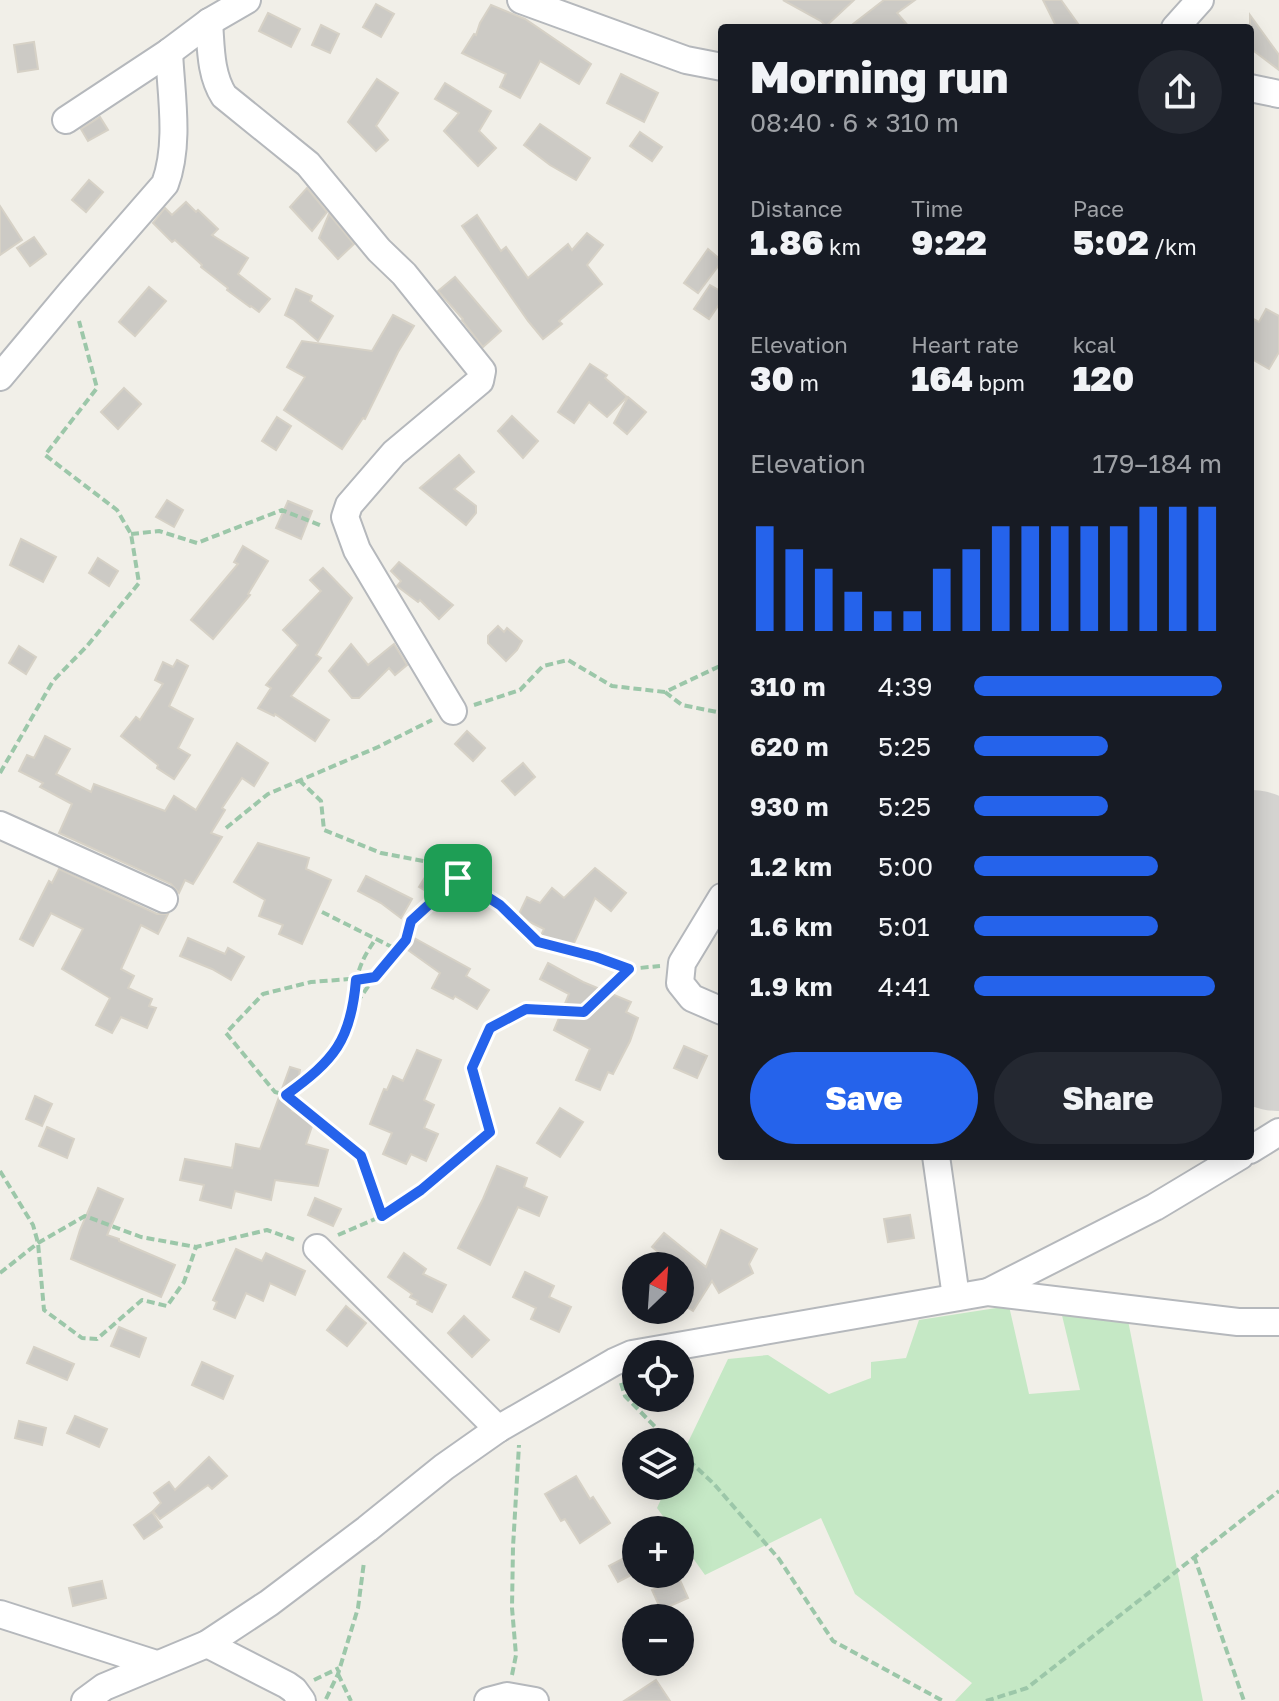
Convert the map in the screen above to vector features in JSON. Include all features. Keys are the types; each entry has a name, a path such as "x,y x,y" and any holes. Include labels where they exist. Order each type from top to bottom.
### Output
{"street":[{"path":"66,120 209,22 247,0"},
{"path":"521,0 686,60 718,66"},
{"path":"1178,24 1197,1"},
{"path":"209,22 216,83 224,96 308,164 379,250 404,274 482,371 480,381 394,453 349,505 345,517 357,550 453,711"},
{"path":"0,377 165,184 173,151 169,52"},
{"path":"1254,89 1279,94"},
{"path":"0,825 164,899"},
{"path":"718,904 682,963 680,983 692,998 718,1009"},
{"path":"1254,1148 1279,1132"},
{"path":"937,1160 956,1297"},
{"path":"988,1292 1155,1207 1233,1160"},
{"path":"317,1248 498,1429"},
{"path":"85,1701 104,1687 207,1644 269,1603 444,1467 498,1429 632,1354 988,1292 1238,1322 1279,1322"},
{"path":"0,1614 156,1664"},
{"path":"207,1644 287,1685 302,1701"},
{"path":"498,1698 535,1701"}],"path":[{"path":"0,773 53,681 87,646 139,583 131,534 117,510 45,455 97,388 71,292"},
{"path":"131,534 159,531 197,543 282,510 328,529 345,517"},
{"path":"665,692 682,705 718,712"},
{"path":"299,780 321,801 324,830 381,853 445,865 458,878 500,905 538,942 629,969 682,963"},
{"path":"353,1008 406,940 411,921 458,878"},
{"path":"322,912 398,950"},
{"path":"286,1095 319,1070 341,1044 353,1008 361,961 376,939"},
{"path":"0,1273 38,1243 85,1216 141,1237 196,1247 267,1230 317,1248 322,1242 382,1216 421,1190 490,1132 472,1068 490,1028 526,1009 584,1012 629,969"},
{"path":"375,977 311,982 263,994 226,1033 275,1092 286,1095 361,1156 382,1216"},
{"path":"0,1171 33,1225 38,1243 44,1310 82,1338 97,1339 142,1300 167,1306 184,1282 196,1247"},
{"path":"614,1362 625,1396 656,1428"},
{"path":"498,1698 516,1655 512,1608 513,1547 521,1414"},
{"path":"694,1465 779,1559 833,1641 943,1701"},
{"path":"986,1701 1027,1688 1279,1491"},
{"path":"325,1701 338,1674 358,1608 367,1529"},
{"path":"1194,1556 1244,1701"},
{"path":"338,1674 351,1701"}],"green space":[{"path":"1124,1300 1203,1701 955,1701 972,1683 855,1594 821,1518 705,1575 694,1560 694,1516 663,1516 657,1508 661,1500 694,1500 694,1430 728,1359 768,1355 829,1394 871,1378 871,1362 906,1358 919,1320 1009,1306 1029,1394 1080,1390 1059,1303"}],"building":[{"path":"783,0 854,0 828,24"},
{"path":"884,0 915,0 897,13 907,24 853,24"},
{"path":"1043,0 1061,0 1078,24 1055,24"},
{"path":"376,4 394,14 381,37 363,27"},
{"path":"491,5 525,19 591,64 579,84 540,61 520,98 500,87 506,74 462,53 476,35"},
{"path":"268,13 300,29 291,47 259,31"},
{"path":"1250,15 1279,55 1279,70 1254,51 1254,24 1250,24"},
{"path":"321,25 339,34 330,53 312,45"},
{"path":"34,42 38,69 18,72 14,45"},
{"path":"621,74 658,93 644,122 607,103"},
{"path":"377,79 398,93 376,126 388,140 376,151 348,122"},
{"path":"445,83 491,111 479,131 496,148 478,166 444,131 459,113 435,99"},
{"path":"100,117 108,130 88,141 81,129"},
{"path":"540,124 590,158 576,180 524,145"},
{"path":"640,132 662,147 652,161 630,146"},
{"path":"89,180 103,192 86,212 72,200"},
{"path":"307,188 327,212 312,231 290,207"},
{"path":"186,202 218,229 212,235 248,258 238,274 270,299 259,312 227,290 153,223 165,208 172,215"},
{"path":"0,206 22,240 0,255"},
{"path":"329,214 354,244 338,259 319,238"},
{"path":"477,215 501,251 506,247 528,278 568,244 572,250 587,233 603,245 587,265 602,284 543,339 462,226"},
{"path":"34,237 46,254 30,266 17,248"},
{"path":"708,249 718,258 718,266 698,293 684,283"},
{"path":"455,277 501,331 483,347 438,291"},
{"path":"710,285 718,290 718,306 709,319 694,309"},
{"path":"149,287 166,301 135,336 119,322"},
{"path":"296,289 312,296 310,301 333,316 318,341 285,315"},
{"path":"1266,309 1279,316 1279,352 1269,369 1254,360 1254,319 1259,322"},
{"path":"393,315 414,326 365,419 342,449 284,410 305,377 287,367 302,341 372,351"},
{"path":"590,364 607,375 605,378 627,397 607,417 589,402 574,423 558,412"},
{"path":"124,388 141,404 118,429 101,412"},
{"path":"628,397 646,412 627,434 614,423"},
{"path":"512,416 538,441 523,458 498,431"},
{"path":"277,417 291,426 276,450 262,441"},
{"path":"459,455 474,472 454,489 476,506 476,513 466,525 420,488"},
{"path":"167,500 183,510 174,527 156,517"},
{"path":"288,501 312,511 301,539 276,528"},
{"path":"21,539 56,557 43,582 10,565"},
{"path":"243,546 268,561 250,595 213,639 191,620 238,564 234,562"},
{"path":"98,558 118,571 109,586 89,573"},
{"path":"399,562 453,605 439,619 420,600 418,602 397,586 401,581 391,571"},
{"path":"323,568 352,598 316,655 321,658 291,696 329,720 315,741 275,714 258,708 271,688 266,685 298,645 283,630 321,591 310,580"},
{"path":"498,626 504,632 507,628 522,641 506,661 488,643 488,636"},
{"path":"351,644 368,665 394,644 407,665 395,675 389,668 359,698 352,698 329,671"},
{"path":"19,646 36,657 26,674 9,663"},
{"path":"177,660 188,666 169,706 193,719 178,748 190,755 174,779 121,736 136,717 140,720 163,684 155,680 163,662 173,667"},
{"path":"467,731 485,748 473,761 455,744"},
{"path":"45,736 70,749 56,774 91,792 94,784 165,811 174,796 196,810 237,743 268,763 254,786 242,778 222,808 225,810 211,833 222,837 193,884 185,880 179,893 171,884 59,833 72,804 40,787 43,783 19,771 27,755 34,758"},
{"path":"523,763 535,777 515,795 502,781"},
{"path":"258,843 309,858 306,869 331,880 302,944 279,934 283,925 259,916 265,900 234,882"},
{"path":"434,863 458,878 443,901 419,887"},
{"path":"595,868 626,893 611,911 595,898 568,956 538,942 544,929 518,916 527,897 540,903 552,888 564,898"},
{"path":"59,869 157,914 168,914 158,934 141,925 121,969 134,976 128,988 152,999 149,1006 156,1008 147,1028 121,1017 112,1033 96,1025 110,998 62,969 83,929 51,913 33,946 20,939 49,881 52,883"},
{"path":"366,876 412,899 401,918 358,891"},
{"path":"407,934 470,969 466,976 489,990 477,1009 455,996 453,999 432,988 440,973 401,945"},
{"path":"188,938 225,954 228,948 244,957 231,980 180,956"},
{"path":"548,963 631,1002 626,1012 638,1018 613,1074 608,1072 600,1090 576,1080 590,1049 554,1030 569,994 540,979"},
{"path":"684,1046 707,1056 697,1078 674,1068"},
{"path":"417,1050 441,1060 424,1100 434,1105 424,1128 438,1134 426,1161 411,1154 406,1164 383,1154 392,1133 370,1124 384,1089 387,1090 393,1076 403,1081"},
{"path":"290,1067 300,1070 292,1111 314,1120 306,1144 328,1150 318,1186 275,1180 271,1200 235,1191 231,1208 200,1200 204,1185 180,1180 185,1159 232,1168 236,1144 260,1149"},
{"path":"35,1096 52,1104 42,1126 26,1119"},
{"path":"560,1108 583,1122 560,1157 537,1143"},
{"path":"47,1127 74,1139 67,1158 39,1146"},
{"path":"497,1166 527,1178 524,1187 547,1197 539,1216 518,1207 490,1265 458,1248"},
{"path":"98,1188 123,1199 107,1235 175,1265 161,1297 71,1259"},
{"path":"315,1198 341,1209 333,1226 308,1215"},
{"path":"910,1215 914,1238 888,1242 884,1219"},
{"path":"721,1230 757,1249 749,1264 753,1273 719,1293 712,1281 694,1309 694,1257 706,1267"},
{"path":"664,1233 687,1252 658,1252 652,1247"},
{"path":"236,1249 262,1261 266,1253 305,1271 295,1295 270,1283 263,1301 246,1293 235,1318 214,1309 217,1302 213,1300"},
{"path":"404,1253 426,1269 423,1274 446,1285 432,1312 417,1304 418,1301 410,1297 412,1294 388,1277"},
{"path":"525,1272 554,1286 549,1297 571,1307 559,1332 531,1319 536,1308 513,1297"},
{"path":"346,1306 366,1323 347,1346 327,1330"},
{"path":"464,1316 489,1340 472,1357 448,1333"},
{"path":"119,1327 146,1338 139,1357 111,1346"},
{"path":"34,1347 74,1364 67,1380 27,1363"},
{"path":"202,1362 233,1376 223,1399 192,1385"},
{"path":"75,1416 107,1429 99,1447 67,1433"},
{"path":"19,1421 46,1428 42,1445 15,1438"},
{"path":"209,1457 227,1476 212,1489 208,1485 160,1519 153,1511 161,1503 154,1493 169,1482 175,1490"},
{"path":"576,1476 610,1523 580,1543 565,1519 561,1521 545,1494"},
{"path":"152,1512 162,1527 144,1539 134,1525"},
{"path":"622,1559 622,1580 618,1582 609,1566"},
{"path":"102,1581 106,1598 73,1606 69,1588"},
{"path":"684,1588 688,1598 674,1604 658,1604 652,1590"},
{"path":"656,1680 670,1701 624,1701"}],"runway":[{"path":"1254,890 1279,1034"}],"route":[{"path":"458,878 500,905 538,942 629,969 584,1012 526,1009 490,1028 472,1068 490,1132 421,1190 382,1216 361,1156 286,1095 319,1070 341,1044 353,1008 356,980 375,977 406,940 411,921 458,878"}]}
